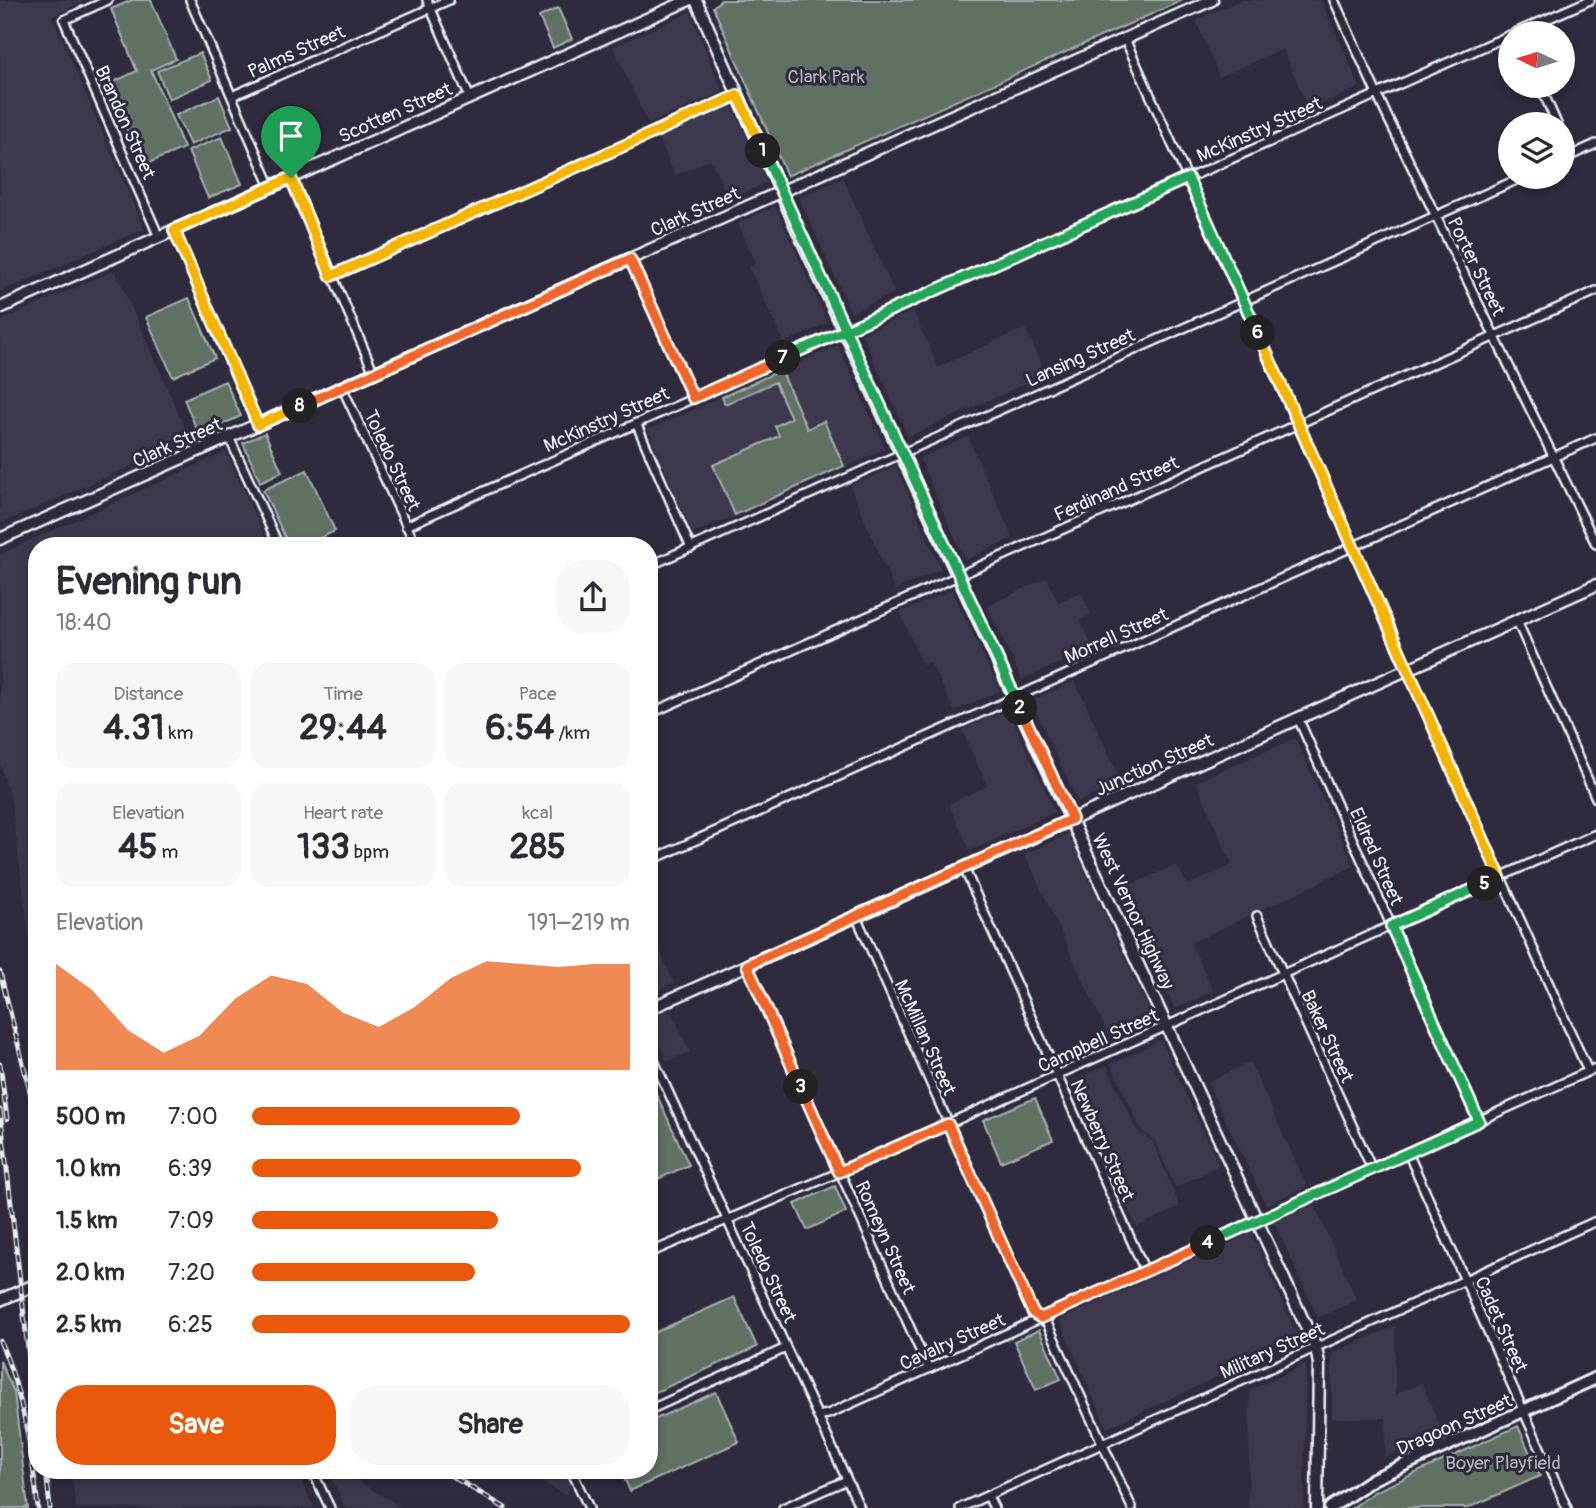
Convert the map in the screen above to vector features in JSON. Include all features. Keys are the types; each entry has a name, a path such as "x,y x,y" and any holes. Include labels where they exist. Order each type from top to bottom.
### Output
{"main road":[{"name":"Dragoon Street","path":"1330,1508 1373,1479 1596,1378"}],"street":[{"name":"Brandon Street","path":"108,0 64,20 159,237"},
{"path":"190,0 271,187"},
{"path":"427,0 470,98"},
{"name":"Palms Street","path":"232,96 449,0"},
{"name":"Scotten Street","path":"0,308 689,0"},
{"name":"West Vernor Highway","path":"696,0 781,192 1316,1348 1319,1364 1317,1508"},
{"name":"Clark Street","path":"0,540 1212,0"},
{"name":"Porter Street","path":"1334,0 1435,216 1596,544"},
{"path":"1542,21 1590,0"},
{"path":"1125,39 1500,877 1592,1069"},
{"name":"McKinstry Street","path":"406,526 1498,40"},
{"path":"331,276 738,95"},
{"path":"1575,153 1596,144"},
{"path":"291,178 374,373"},
{"name":"Lansing Street","path":"658,562 1498,188"},
{"path":"174,230 258,425"},
{"path":"630,259 693,398"},
{"name":"Ferdinand Street","path":"658,710 1596,291"},
{"name":"Toledo Street","path":"342,387 412,537"},
{"path":"636,424 691,548"},
{"path":"229,437 275,537"},
{"name":"Morrell Street","path":"658,857 1596,438"},
{"name":"Junction Street","path":"658,1005 1596,585"},
{"path":"1517,621 1596,798"},
{"name":"Eldred Street","path":"1298,718 1479,1121"},
{"name":"Campbell Street","path":"658,1249 948,1124 1596,834"},
{"name":"Newberry Street","path":"964,868 1145,1271"},
{"name":"McMillan Street","path":"856,916 1033,1313 1047,1323 1132,1508"},
{"name":"Baker Street","path":"1256,916 1371,1169"},
{"name":"Romeyn Street","path":"747,965 928,1368"},
{"name":"Cavalry Street","path":"817,1416 828,1414 1592,1069"},
{"name":"Toledo Street","path":"658,1070 860,1508"},
{"name":"Cadet Street","path":"1408,1153 1567,1508"},
{"name":"Military Street","path":"961,1508 1596,1221"},
{"path":"0,1300 28,1287"},
{"path":"658,1406 786,1348"},
{"path":"316,1479 330,1508"},
{"path":"575,1479 589,1508"},
{"path":"783,1508 847,1480"},
{"path":"988,1496 994,1508"}],"shaded area":[{"path":"0,0 86,0 52,16 144,229 0,292"},
{"path":"1241,0 1321,0 1360,87 1309,110 1283,49 1219,77 1196,20"},
{"path":"690,12 723,92 648,124 613,47"},
{"path":"731,103 767,183 728,199 711,159 675,176 658,136"},
{"path":"292,114 309,154 278,168 260,129"},
{"path":"843,178 895,293 851,313 799,198"},
{"path":"775,206 828,323 784,343 749,267 756,263 738,223"},
{"path":"115,270 190,440 0,524 0,321"},
{"path":"913,311 938,367 1025,328 1046,374 908,437 862,334"},
{"path":"838,345 886,449 693,534 648,430"},
{"path":"968,437 1013,538 965,560 919,458"},
{"path":"226,452 265,537 38,537"},
{"path":"896,466 941,569 895,590 850,486"},
{"path":"28,541 28,932 12,805 0,764 0,554"},
{"path":"1047,578 1058,602 1081,592 1091,614 1080,620 1093,648 1022,680 987,606"},
{"path":"952,590 1000,691 954,711 930,662 922,665 900,612"},
{"path":"1075,681 1122,783 1078,802 1031,701"},
{"path":"1008,709 1055,812 970,851 949,804 987,786 962,730"},
{"path":"1295,738 1354,866 1191,943 1213,991 1175,1009 1121,889 1176,865 1188,885 1232,865 1196,782"},
{"path":"1068,834 1152,1018 1109,1037 1025,854"},
{"path":"658,947 674,983 658,990"},
{"path":"671,1010 690,1052 667,1062 658,1041 658,1016"},
{"path":"1161,1040 1219,1165 1176,1188 1154,1140 1141,1130 1111,1064"},
{"path":"1250,1062 1307,1186 1266,1205 1207,1082"},
{"path":"1107,1065 1136,1129 1153,1142 1180,1207 1136,1227 1071,1081"},
{"path":"1314,1204 1357,1300 1318,1318 1274,1222"},
{"path":"1251,1233 1299,1339 1107,1428 1059,1320"},
{"path":"1395,1326 1395,1394 1422,1383 1442,1431 1385,1457 1386,1418 1332,1418 1332,1353"},
{"path":"1306,1364 1304,1508 1248,1508 1250,1390"},
{"path":"72,1479 300,1479 314,1508 76,1508"},
{"path":"332,1479 354,1479 403,1508 345,1508"},
{"path":"537,1479 570,1479 572,1482 565,1495"}],"green space":[{"path":"132,0 151,0 176,59 151,70 184,148 142,166 107,85 137,71 111,9"},
{"name":"Clark Park","path":"721,0 1183,0 787,176 713,7"},
{"path":"558,8 572,39 553,48 539,17"},
{"path":"200,53 212,80 169,99 157,71"},
{"path":"219,96 232,127 190,145 176,115"},
{"path":"222,137 242,184 208,198 188,151"},
{"path":"189,298 215,358 173,377 146,317"},
{"path":"781,370 807,429 824,421 844,466 735,515 713,465 779,436 775,426 791,418 775,382 725,404 722,397"},
{"path":"225,381 241,416 199,435 184,399"},
{"path":"265,433 282,472 260,482 243,443"},
{"path":"307,470 335,531 322,537 285,537 263,490"},
{"path":"658,1098 689,1165 658,1179"},
{"path":"1035,1098 1053,1140 1001,1162 983,1120"},
{"path":"835,1186 846,1212 807,1230 795,1204"},
{"path":"734,1297 757,1347 658,1391 658,1331"},
{"path":"1039,1330 1061,1379 1036,1390 1014,1341"},
{"path":"0,1361 14,1392 28,1508 0,1508"},
{"path":"716,1392 739,1442 658,1478 658,1418"},
{"name":"Boyer Playfield","path":"1518,1426 1540,1476 1468,1508 1352,1508 1374,1492"},
{"path":"624,1479 657,1479 630,1491"}],"railway":[{"path":"0,972 28,1083"},
{"path":"0,1064 7,1119"},
{"path":"0,1110 28,1349"},
{"path":"0,1341 15,1381 28,1439"},
{"path":"35,1479 38,1508"},
{"path":"47,1479 50,1508"},
{"path":"457,1479 505,1508"}],"route":[{"path":"291,178 174,230 258,425 630,259 693,398 845,331 1188,178 1500,877 1391,926 1479,1121 1041,1318 1033,1313 948,1124 839,1172 747,965 1072,819 848,339 845,331 813,261 798,230 738,95 331,276 291,178"}]}
